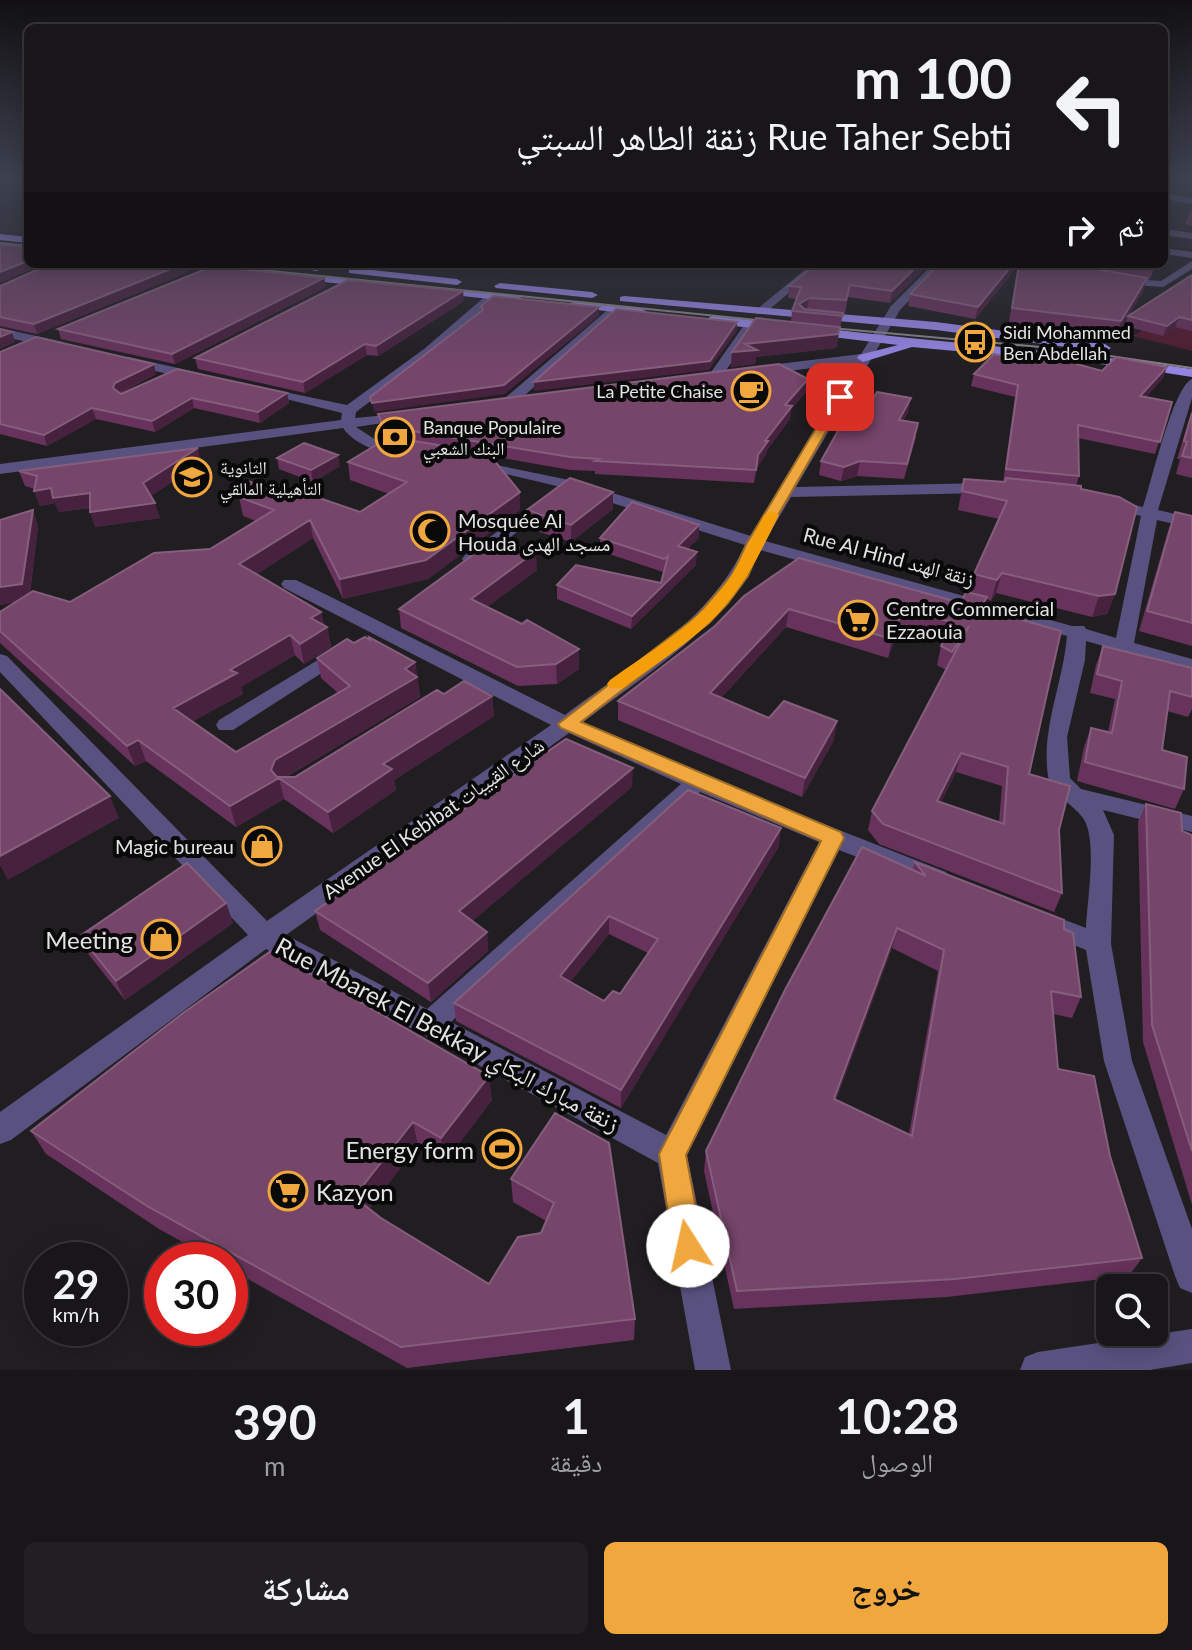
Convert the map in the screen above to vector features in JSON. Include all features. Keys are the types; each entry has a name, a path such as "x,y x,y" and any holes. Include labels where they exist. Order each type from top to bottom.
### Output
{"main road":[{"path":"0,247 24,250"},
{"path":"214,268 244,271"},
{"path":"276,269 760,312 882,330 925,345"},
{"path":"276,269 349,282 798,329 882,330 936,326 1192,362"},
{"path":"895,308 936,326"},
{"path":"863,358 925,345 1121,362 1192,373"}],"street":[{"path":"1168,252 1192,255"},
{"path":"1104,279 1156,286 1166,283 1192,264"},
{"path":"188,279 214,268"},
{"path":"760,312 813,268"},
{"name":"Avenue El Kebibat شارع القبيبات","path":"0,1130 265,936 567,724 703,620 740,576 755,543 895,308 935,268"},
{"path":"323,296 349,282"},
{"path":"348,417 492,296"},
{"path":"542,397 503,402 615,309"},
{"path":"730,374 751,324"},
{"path":"13,351 67,329"},
{"path":"0,332 69,347"},
{"path":"115,358 204,378"},
{"path":"151,385 202,358"},
{"path":"700,377 863,358"},
{"path":"1124,643 1150,512 1182,405 1192,383"},
{"path":"248,388 348,417 359,437 374,444 415,452"},
{"path":"0,469 348,417 421,413"},
{"name":"Rue Al Hind زنقة الهند","path":"459,460 503,466 569,484 755,543 1124,643 1192,665"},
{"path":"457,570 569,484"},
{"path":"786,492 929,487 998,489"},
{"path":"1090,499 1192,523"},
{"path":"290,584 388,622 474,676 567,724 951,885"},
{"path":"226,725 388,622"},
{"path":"1077,630 1075,660 1056,737 1059,780 1094,815 1102,835 1098,944 1118,1061 1192,1276"},
{"name":"Rue Mbarek El Bekkay زنقة مبارك البكاي","path":"0,660 265,936 672,1154"},
{"path":"447,692 474,676"},
{"path":"431,1023 698,781"},
{"path":"1074,795 1192,824"},
{"path":"713,1370 672,1154 833,838"},
{"path":"1024,914 1098,944"},
{"path":"1038,1370 1192,1346"}],"shaded area":[{"path":"1192,293 1192,351 1133,336 1141,331"}],"building":[{"path":"0,244 24,247 24,263 0,272"},
{"path":"41,268 173,268 34,324 0,317 0,286"},
{"path":"208,268 324,278 172,354 58,329"},
{"path":"811,268 915,268 892,291 850,285 846,300 809,298 799,304 804,309 843,313 843,316 792,311 801,287 789,286"},
{"path":"935,268 1010,268 978,307 910,294"},
{"path":"1018,268 1090,268 1147,278 1121,321 1012,308"},
{"path":"1192,275 1192,320 1179,317 1167,326 1128,316"},
{"path":"348,280 463,291 376,346 365,344 303,382 195,358"},
{"path":"493,296 599,307 504,385 372,403 370,397 483,310 481,306"},
{"path":"616,309 737,322 710,361 534,382"},
{"path":"756,318 840,327 838,334 745,344 757,350 732,352"},
{"path":"0,329 12,332 0,337"},
{"path":"36,337 154,364 115,383 113,388 121,394 177,369 287,393 258,412 192,398 152,421 92,408 44,435 0,424 0,352"},
{"path":"994,354 1040,364 1051,357 1102,371 1116,357 1167,367 1140,396 1172,402 1160,442 1078,425 1079,476 1006,469 1018,385 974,374"},
{"path":"779,364 808,379 785,405 792,406 765,441 768,441 758,455 756,470 595,461 599,459 570,457 383,426 378,414"},
{"path":"877,392 911,398 899,420 918,423 907,464 860,461 844,467 821,461 848,413 863,415"},
{"path":"1192,413 1192,458 1182,456"},
{"path":"389,437 488,453 520,492 426,560 340,579 310,520 239,564 321,612 311,618 327,627 300,644 290,635 230,670 237,673 173,708 236,752 350,686 317,658 347,639 354,643 365,637 370,640 369,637 415,662 405,669 417,677 275,760 271,770 277,777 295,777 437,690 444,694 464,681 492,696 383,764 392,769 328,812 279,778 230,806 138,740 127,746 0,631 0,612 33,591 70,602 154,553 210,549 274,510 239,497 245,480 290,496 299,491 360,512 407,482 348,462"},
{"path":"304,443 338,455 311,470 277,458"},
{"path":"198,448 143,483 155,503 90,512 90,493 53,498 51,488 34,491 37,476 19,471"},
{"path":"570,478 613,492 571,525 527,510"},
{"path":"1006,478 1081,486 1081,489 1119,497 1137,507 1115,594 1099,596 1002,573 997,580 974,574 1007,501 962,491 964,479 1005,482"},
{"path":"632,502 699,525 678,546 697,552 632,616 557,585 576,565 661,583 668,556 664,559 600,538"},
{"path":"33,510 22,584 0,587 0,520"},
{"path":"1175,512 1192,516 1192,623 1147,611"},
{"path":"486,541 536,551 471,599 522,624 527,620 579,649 556,664 517,667 399,609 481,549 473,550"},
{"path":"799,558 961,603 966,592 987,597 980,608 1061,631 1029,774 1070,786 1059,830 1062,893 883,824 872,811 969,626 952,652 941,646 952,622 903,610 892,639 789,609 710,693 769,718 784,701 837,721 805,778 618,701 715,626 744,596","holes":["961,753 1008,767 1004,824 937,801"]},
{"path":"1103,646 1192,668 1192,697 1170,691 1162,750 1187,757 1184,789 1085,762 1091,728 1112,733 1122,681 1097,674"},
{"path":"0,689 110,796 0,856"},
{"path":"566,739 633,768 459,911 487,932 428,983 315,911"},
{"path":"688,790 781,828 621,1090 454,1003","holes":["609,916 658,939 620,994 613,991 604,1001 560,976"]},
{"path":"1146,804 1181,813 1182,831 1192,835 1192,1151 1152,1025"},
{"path":"862,847 926,876 915,862 1064,920 1064,929 1073,933 1081,997 1051,991 1058,1069 1094,1076 1110,1156 1142,1258 955,1279 737,1291 706,1151 785,990","holes":["897,928 944,950 912,1136 834,1099"]},
{"name":"Meeting","path":"187,863 226,903 116,981 80,936"},
{"path":"271,951 489,1076 441,1138 413,1122 354,1197 381,1218 489,1284 518,1237 541,1233 554,1203 511,1179 555,1113 609,1143 635,1319 401,1347 248,1262 248,1242 212,1242 147,1206 31,1131 183,1013"}],"tram line":[{"path":"0,243 24,246"},
{"path":"243,268 776,322"},
{"path":"820,327 1062,349 1192,368"}],"slow traffic":[{"path":"616,684 703,620 740,576 772,515"}],"place":[{"name":"Sidi Mohammed Ben Abdellah","path":"975,342"},
{"name":"La Petite Chaise","path":"751,391"},
{"name":"Banque Populaire البنك الشعبي","path":"395,437"},
{"name":"الثانوية التأهيلية المالقي","path":"192,477"},
{"name":"Mosquée Al Houda مسجد الهدى","path":"430,531"},
{"name":"Centre Commercial Ezzaouia","path":"858,620"},
{"name":"Magic bureau","path":"262,846"},
{"name":"Meeting","path":"161,939"},
{"name":"Energy form","path":"502,1149"},
{"name":"Kazyon","path":"288,1191"}],"route":[{"path":"688,1246 672,1154 833,838 567,724 703,620 722,599 740,576 755,543 840,397"}]}
